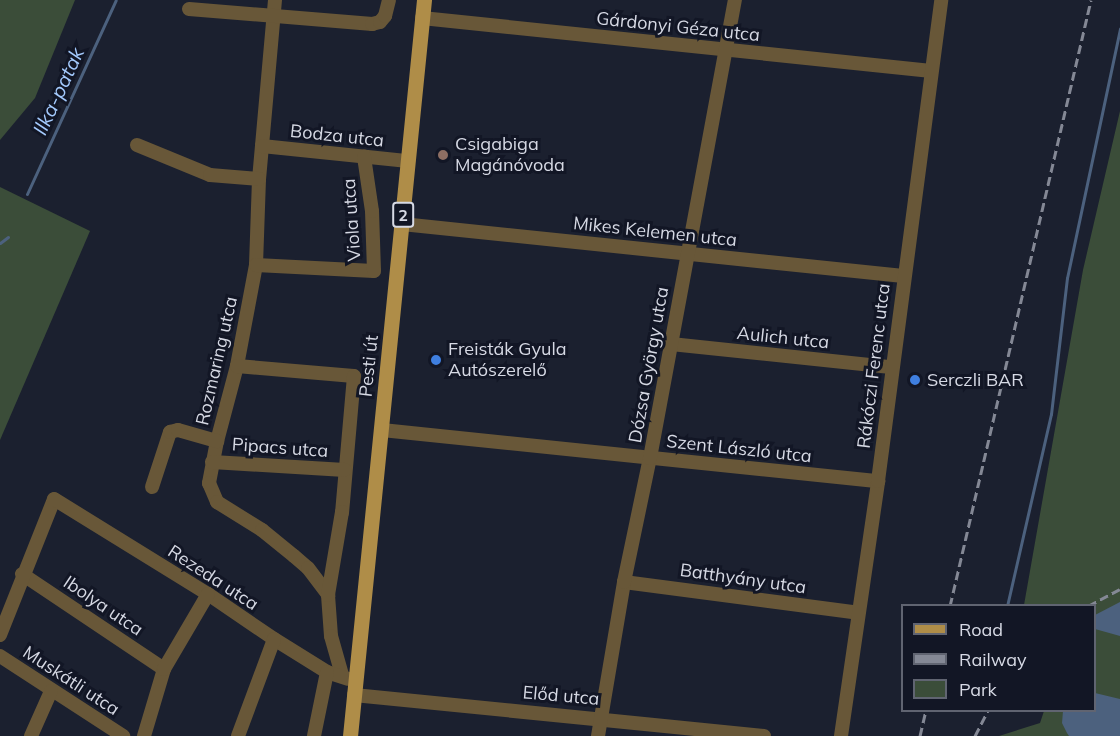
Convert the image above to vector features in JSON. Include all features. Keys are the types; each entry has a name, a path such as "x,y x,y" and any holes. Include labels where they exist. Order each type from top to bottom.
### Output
{"main road":[{"name":"Pesti út","path":"350,736 351,683 382,430 424,0"}],"street":[{"name":"Rozmaring utca","path":"275,0 259,179 256,265 237,366 217,441 209,483 217,502 262,530 294,556 308,568 328,595"},
{"path":"189,9 273,18 372,24 380,22 385,16 388,0"},
{"name":"Dózsa György utca","path":"598,736 624,582 650,458 735,0"},
{"name":"Rákóczi Ferenc utca","path":"841,736 878,481 891,367 941,0"},
{"name":"Gárdonyi Géza utca","path":"422,18 931,71"},
{"path":"137,145 210,176 259,179"},
{"name":"Bodza utca","path":"262,146 408,161"},
{"name":"Viola utca","path":"256,265 374,271 372,212 364,157"},
{"name":"Mikes Kelemen utca","path":"402,224 903,276"},
{"name":"Aulich utca","path":"671,344 891,367"},
{"name":"Pesti út","path":"237,366 354,376 345,470 328,595"},
{"path":"152,487 170,432 178,430 217,441"},
{"name":"Szent László utca","path":"382,430 878,481"},
{"name":"Pipacs utca","path":"212,462 345,470"},
{"name":"Rezeda utca","path":"22,574 54,498 208,594 274,639 327,672 351,683"},
{"path":"0,635 22,574"},
{"name":"Ibolya utca","path":"22,574 164,669"},
{"name":"Batthyány utca","path":"624,582 858,613"},
{"path":"144,736 164,669 208,594"},
{"path":"328,595 331,636 351,683"},
{"path":"238,736 274,639"},
{"name":"Muskátli utca","path":"0,656 123,736"},
{"path":"314,736 327,672"},
{"name":"Előd utca","path":"351,683 601,718 764,736"},
{"path":"31,736 51,691"}],"green space":[{"path":"0,0 75,0 35,98 0,140"},
{"path":"1120,111 1120,736 999,736 1040,723 1044,712 1096,712 1096,604 1024,604 1083,270"},
{"path":"0,187 90,231 0,440"}],"water":[{"path":"1120,602 1120,636 1096,629 1096,614"},
{"path":"1096,693 1120,699 1120,736 1069,736 1062,723 1063,712 1096,712"}],"waterway":[{"name":"Ilka-patak","path":"27,194 116,0"},
{"path":"1007,604 1051,414 1067,278 1120,29"},
{"name":"Ilka-patak","path":"0,243 8,237"}],"railway":[{"path":"950,604 1091,0"},
{"path":"1092,604 1120,589"},
{"path":"920,736 926,712"},
{"path":"975,736 987,712"}],"place":[{"name":"Csigabiga Magánóvoda","path":"443,155"},
{"name":"Freisták Gyula Autószerelő","path":"436,360"},
{"name":"Serczli BAR","path":"915,380"}]}
